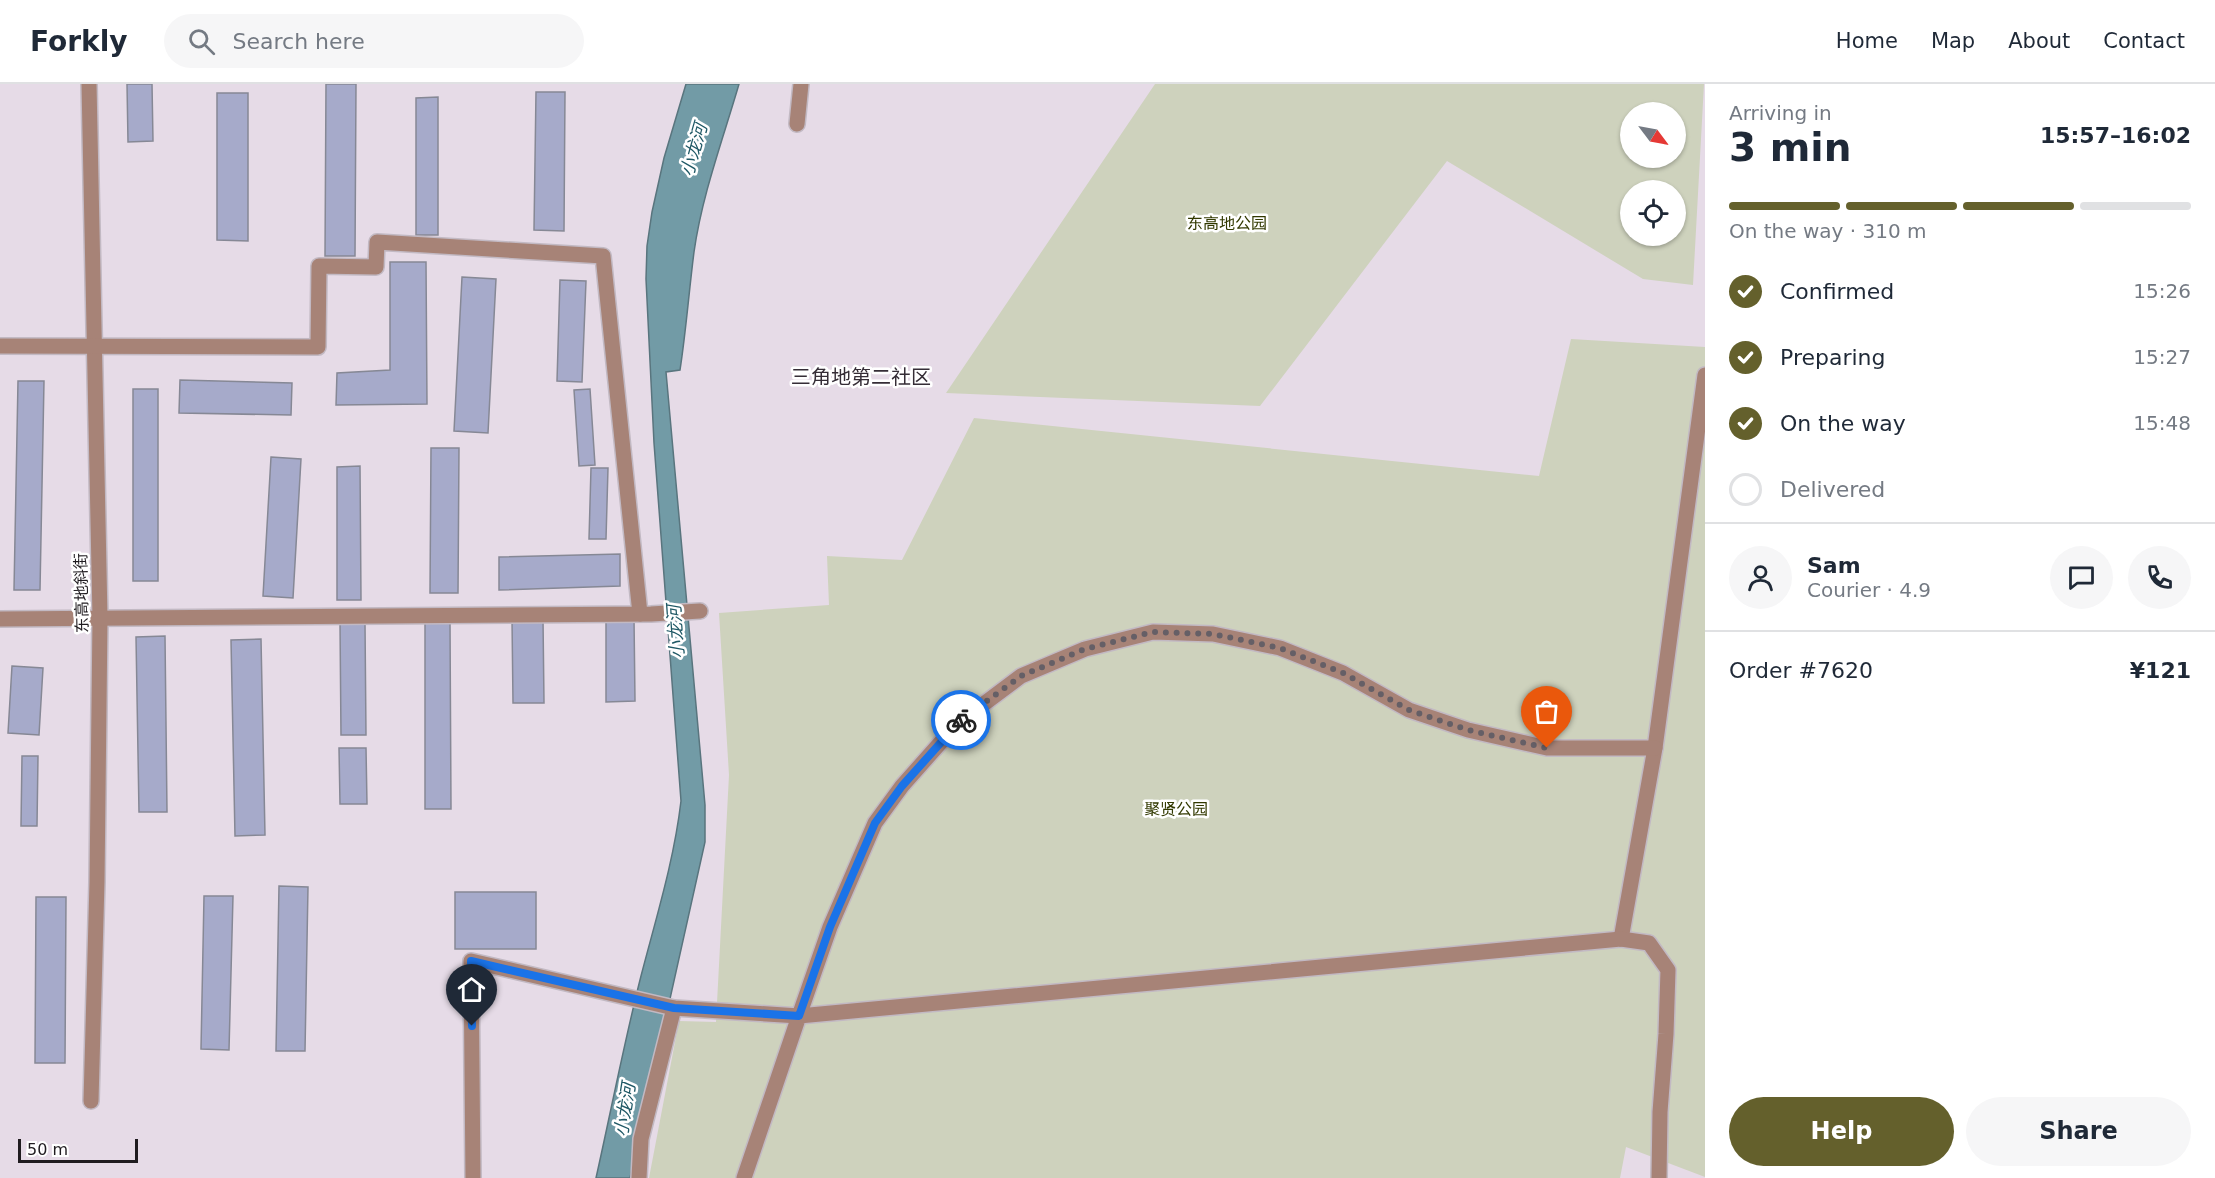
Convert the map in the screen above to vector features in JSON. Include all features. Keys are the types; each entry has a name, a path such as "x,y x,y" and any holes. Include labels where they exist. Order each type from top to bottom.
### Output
{"street":[{"name":"东高地斜街","path":"89,84 100,618 97,882 91,1101"},
{"path":"797,124 801,84"},
{"path":"0,346 318,347 319,266 376,267 377,242 603,256 646,614"},
{"path":"1622,939 1655,748 1705,375"},
{"path":"0,619 646,614 700,611"},
{"path":"744,1178 830,927 875,823 902,786 957,724 1021,676 1085,649 1153,632 1213,634 1280,648 1343,673 1409,710 1468,730 1547,748 1655,748"},
{"path":"473,1178 471,961 674,1008 799,1016 1622,939 1649,943 1668,970 1660,1112 1659,1178"},
{"path":"639,1178 642,1139 674,1008"}],"green space":[{"name":"东高地公园","path":"1155,84 1704,84 1693,285 1643,279 1447,161 1260,406 946,393"},
{"name":"聚贤公园","path":"1571,339 1705,347 1705,1177 1626,1147 1620,1178 649,1178 679,1021 716,1022 729,775 719,613 829,605 827,556 902,560 974,418 1539,476"}],"water":[{"name":"小龙河","path":"686,84 739,84 708,188 698,231 680,370 666,372 705,805 705,842 630,1178 596,1178 623,1052 669,867 681,801 654,443 646,279 647,246 652,212 664,158"}],"building":[{"path":"127,84 152,84 153,141 128,142"},
{"path":"326,84 356,84 355,256 325,256"},
{"path":"536,92 565,92 564,231 534,230"},
{"path":"217,93 248,93 248,241 217,240"},
{"path":"438,97 438,235 416,235 416,98"},
{"path":"390,262 426,262 427,404 336,405 337,373 390,370"},
{"path":"462,277 496,279 488,433 454,431"},
{"path":"560,280 586,281 582,382 557,381"},
{"path":"180,380 292,383 291,415 179,413"},
{"path":"18,381 44,381 40,590 14,590"},
{"path":"133,389 158,389 158,581 133,581"},
{"path":"590,389 595,465 579,466 574,390"},
{"path":"431,448 459,448 458,593 430,593"},
{"path":"271,457 301,459 293,598 263,596"},
{"path":"360,466 361,600 337,600 337,467"},
{"path":"591,468 608,468 606,539 589,539"},
{"path":"620,554 620,586 499,590 499,557"},
{"path":"606,618 634,618 635,701 606,702"},
{"path":"512,619 543,619 544,703 513,703"},
{"path":"425,622 450,622 451,809 425,809"},
{"path":"340,623 365,623 366,735 341,735"},
{"path":"165,636 167,812 139,812 136,637"},
{"path":"261,639 265,835 235,836 231,640"},
{"path":"12,666 43,668 39,735 8,733"},
{"path":"339,748 366,748 367,804 340,804"},
{"path":"22,756 38,756 37,826 21,826"},
{"path":"279,886 308,887 305,1051 276,1051"},
{"path":"455,892 536,892 536,949 455,949"},
{"path":"204,896 233,896 229,1050 201,1049"},
{"path":"36,897 66,897 65,1063 35,1063"}],"way so far":[{"path":"961,720 1021,676 1085,649 1153,632 1213,634 1280,648 1343,673 1409,710 1468,730 1547,748"}],"district":[{"name":"三角地第二社区","path":"861,377"}],"route":[{"path":"472,1026 471,961 674,1008 799,1016 830,927 875,823 902,786 961,720"}]}
